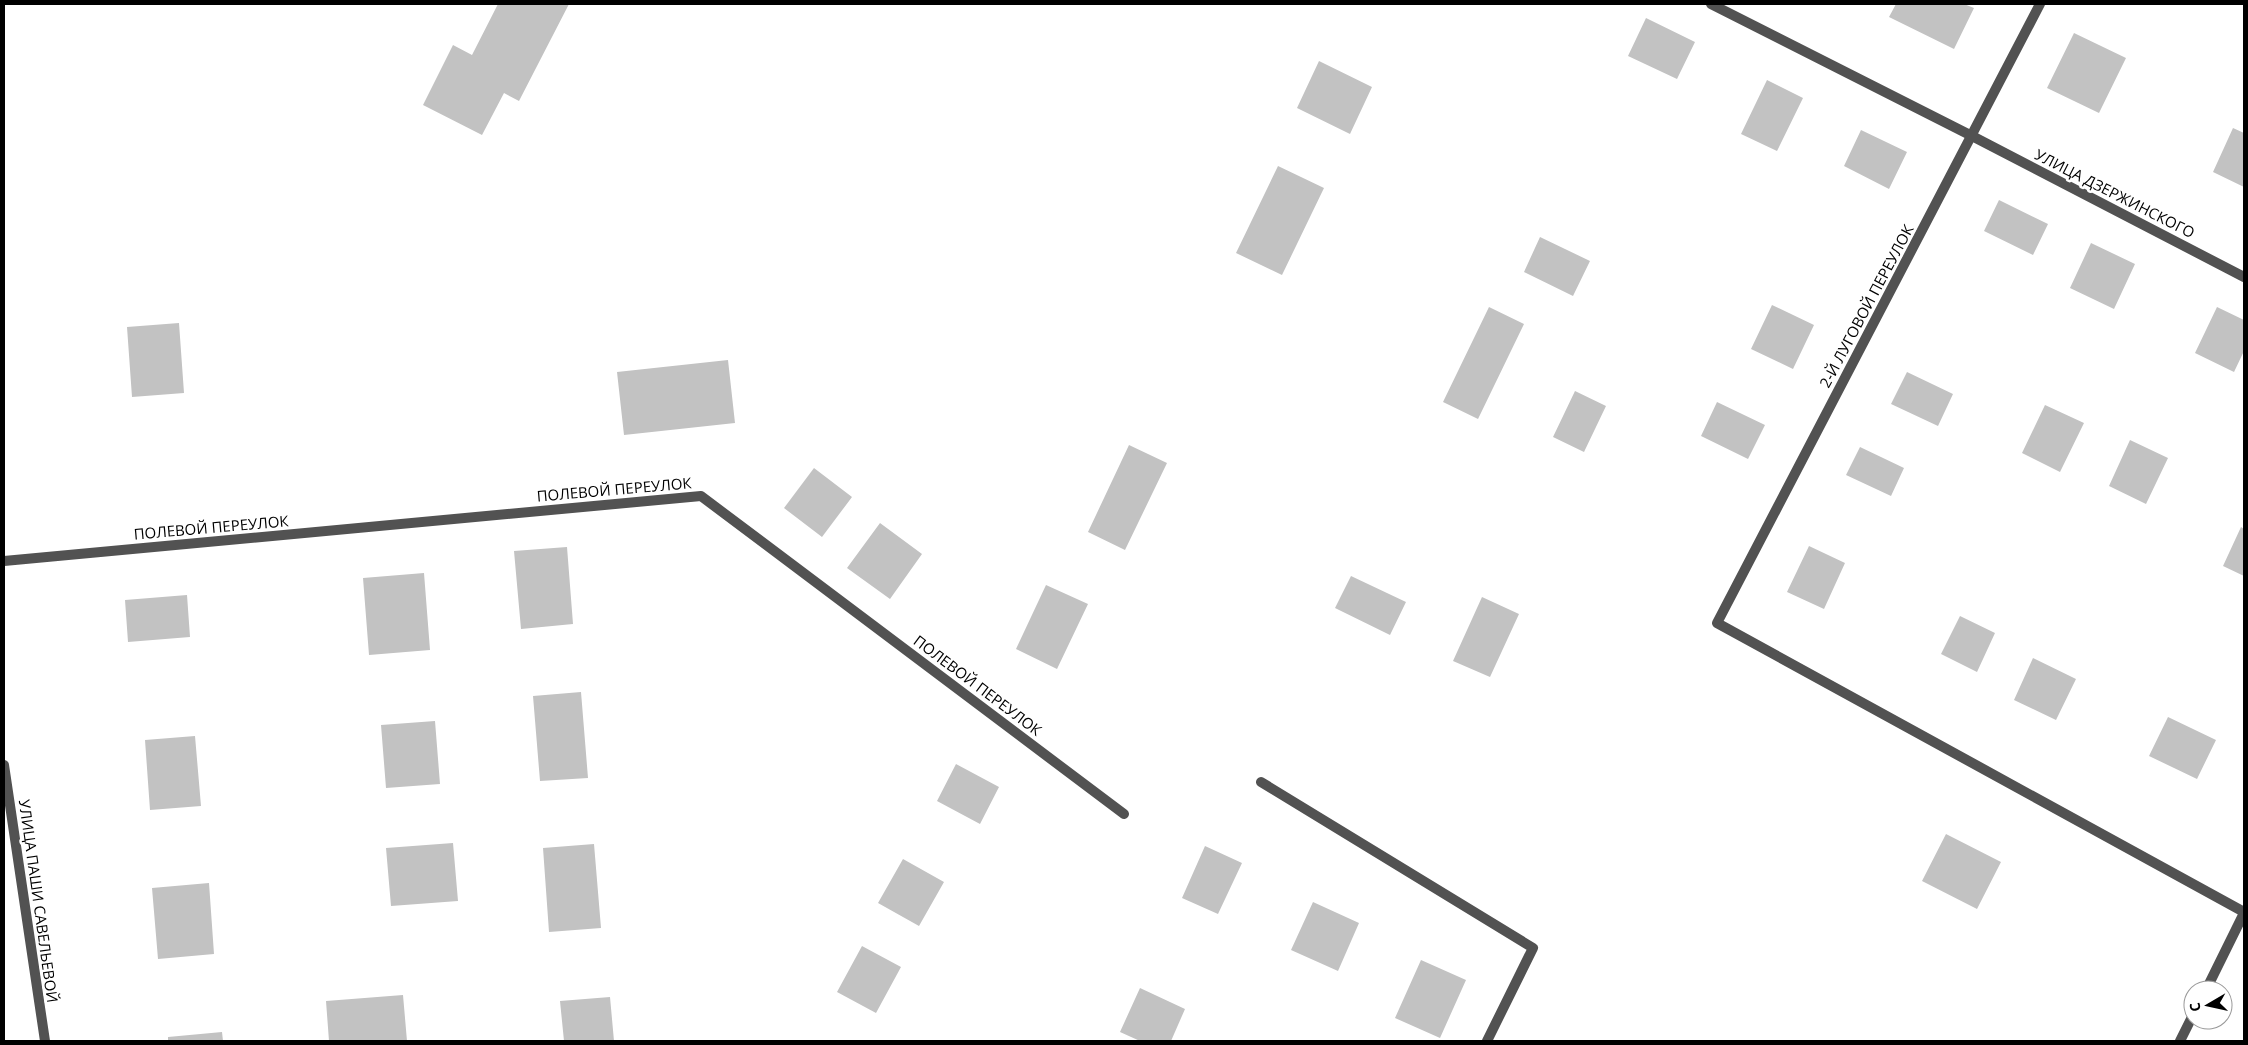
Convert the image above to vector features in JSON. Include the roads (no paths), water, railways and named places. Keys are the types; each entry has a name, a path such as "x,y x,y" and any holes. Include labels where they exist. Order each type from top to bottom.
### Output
{"street":[{"name":"УЛИЦА ДЗЕРЖИНСКОГО","path":"1711,4 2244,277"},
{"name":"2-Й ЛУГОВОЙ ПЕРЕУЛОК","path":"2040,4 1717,623 2244,913"},
{"name":"ПОЛЕВОЙ ПЕРЕУЛОК","path":"4,561 701,496 1124,814"},
{"name":"УЛИЦА ПАШИ САВЕЛЬЕВОЙ","path":"4,764 45,1041"},
{"path":"1261,782 1533,948 1487,1041"},
{"path":"2211,980 2244,913"}]}
